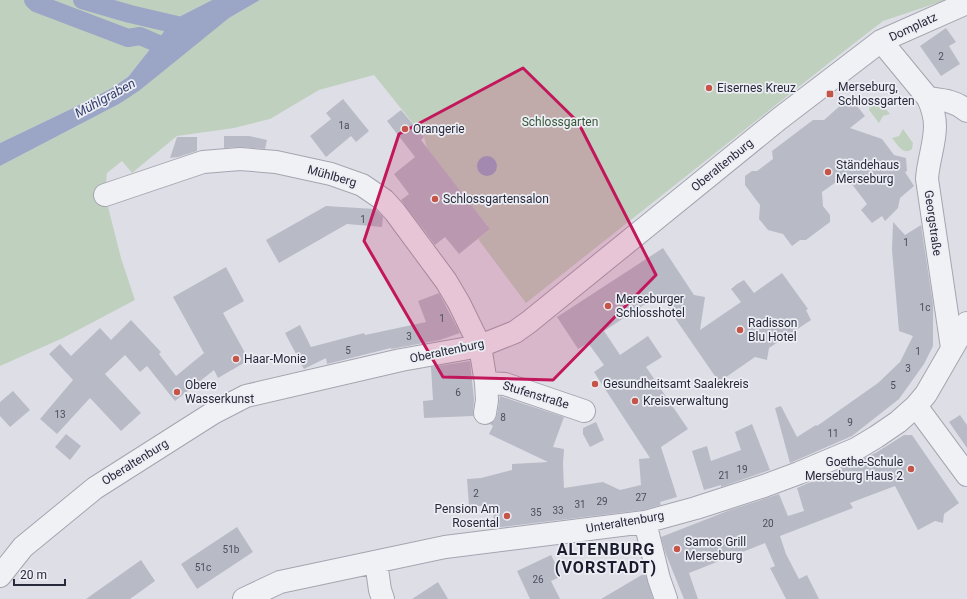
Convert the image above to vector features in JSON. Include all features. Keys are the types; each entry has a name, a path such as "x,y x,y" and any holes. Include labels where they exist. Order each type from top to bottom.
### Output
{"street":[{"name":"Domplatz","path":"881,41 967,3"},
{"path":"881,41 928,98 949,101 962,106 967,111"},
{"name":"Oberaltenburg","path":"0,576 23,547 95,488 213,413 246,396 401,360 480,346 515,332 779,119 881,41"},
{"name":"Georgstraße","path":"928,98 933,111 935,125 928,164 927,179 952,348"},
{"name":"Mühlberg","path":"105,195 203,162 240,159 276,162 331,174 362,185 384,200 446,281 459,303 480,346 486,383 487,400 485,413"},
{"name":"Unteraltenburg","path":"244,599 280,582 462,544 645,522 696,508 764,486 856,449 898,422 916,406 926,394 967,323"},
{"name":"Stufenstraße","path":"486,383 505,384 584,410"},
{"path":"916,406 967,475"},
{"path":"645,522 659,579 666,599"},
{"path":"376,562 380,590 383,599"}],"highlighted area":[{"path":"523,68 578,122 656,275 553,380 443,377 364,241 399,134"}],"green space":[{"path":"0,0 212,0 173,20 128,77 110,89 0,143"},
{"name":"Schlossgarten","path":"260,0 946,0 883,21 526,303 478,239 490,229 427,148 424,137 374,75 319,90 270,119 234,128 177,136 132,173 122,161 107,173 105,195 121,258 135,300 63,338 0,366 0,166 119,104 229,18"},
{"path":"877,100 890,114 883,116 879,123 869,110 870,103"},
{"path":"903,129 913,143 912,149 909,151 900,148 892,138 899,136"}],"water":[{"name":"Mühlgraben","path":"212,0 260,0 229,18 140,90 119,104 0,166 0,143 110,89 128,77 173,20"},
{"path":"487,156 494,159 497,166 494,173 487,176 480,173 477,166 480,159"}],"building":[{"path":"946,28 956,42 949,46 960,64 941,76 920,46"},
{"name":"Ständehaus Merseburg","path":"850,97 865,116 850,128 882,139 894,155 906,158 907,171 905,172 914,186 900,198 898,208 885,221 882,216 872,223 861,210 867,204 848,179 842,184 839,180 822,192 823,206 830,215 830,222 806,240 800,240 792,246 783,234 768,230 759,219 760,205 745,185 745,176 752,171 757,171 773,159 772,151 813,120 824,120"},
{"path":"343,99 369,131 356,142 351,136 326,157 310,136 331,119 326,113"},
{"name":"Schlossgartensalon","path":"401,110 424,137 421,140 490,229 459,254 445,237 435,245 401,200 409,194 394,174 415,157 387,121"},
{"path":"224,136 249,136 267,140 265,149 241,147 224,148"},
{"path":"177,137 197,137 197,151 170,158"},
{"path":"326,206 375,209 383,217 382,227 347,224 279,263 266,240"},
{"path":"893,222 905,235 921,225 933,304 933,346 924,364 899,399 852,436 790,463 775,408 781,406 797,437 816,425 817,426 878,383 900,362 913,336 899,331 892,250"},
{"path":"663,248 694,295 705,297 700,330 741,302 731,289 737,284 744,280 754,293 782,273 808,309 806,310 811,320 769,348 767,360 755,357 719,382 659,295 604,331 620,355 648,336 662,357 646,367 688,429 661,447 677,497 660,502 661,505 643,510 494,528 493,506 469,506 467,479 481,478 512,470 512,464 548,462 489,434 493,426 490,424 495,420 497,415 500,396 564,417 553,447 564,449 564,488 603,482 620,490 641,485 639,459 650,458 594,372 604,365 588,343 578,349 557,317"},
{"path":"226,267 244,301 223,313 249,360 218,378 214,370 175,401 147,366 140,372 125,355 105,374 141,413 121,431 90,398 57,434 40,419 73,380 49,354 60,344 71,356 100,328 111,340 131,320 161,352 159,354 176,376 204,353 173,297"},
{"path":"439,293 460,333 440,340 391,348 327,364 326,358 304,369 285,333 300,325 311,347 364,333 365,335 426,322 418,301"},
{"path":"470,361 474,399 473,416 424,418 423,401 433,400 431,367"},
{"path":"13,391 30,410 10,427 0,416 0,402"},
{"path":"960,415 967,425 967,448 949,422"},
{"path":"596,422 604,440 590,447 583,434 583,428"},
{"path":"752,424 770,470 721,487 721,485 704,490 692,451 707,446 711,461 741,450 735,432"},
{"path":"66,434 81,446 70,460 55,447"},
{"path":"904,435 912,435 959,503 944,514 943,523 935,521 918,530 895,486 850,503 853,508 780,536 786,554 799,579 807,575 819,599 786,599 770,568 775,566 765,543 689,573 698,599 684,599 665,552 661,537 730,510 779,494 788,516 804,511 797,488 861,460"},
{"path":"237,527 253,552 197,589 181,564"},
{"path":"551,555 562,576 551,581 560,599 530,599 517,571"},
{"path":"141,560 155,581 130,599 86,599"},
{"path":"645,573 653,599 601,599"},
{"path":"438,582 448,599 412,599"}],"waterway":[{"path":"33,0 36,3 128,38 140,36 168,48"},
{"path":"82,0 130,14 190,28"}],"place":[{"name":"Eisernes Kreuz","path":"709,88"},
{"name":"Merseburg, Schlossgarten","path":"830,94"},
{"name":"Orangerie","path":"405,129"},
{"name":"Ständehaus Merseburg","path":"828,172"},
{"name":"Schlossgartensalon","path":"435,199"},
{"name":"Merseburger Schlosshotel","path":"608,306"},
{"name":"Radisson Blu Hotel","path":"740,330"},
{"name":"Haar-Monie","path":"236,359"},
{"name":"Gesundheitsamt Saalekreis","path":"595,384"},
{"name":"Obere Wasserkunst","path":"177,392"},
{"name":"Kreisverwaltung","path":"635,401"},
{"name":"Goethe-Schule Merseburg Haus 2","path":"911,469"},
{"name":"Pension Am Rosental","path":"507,516"},
{"name":"Samos Grill Merseburg","path":"677,549"}],"district":[{"name":"ALTENBURG (VORSTADT)","path":"606,558"}]}
